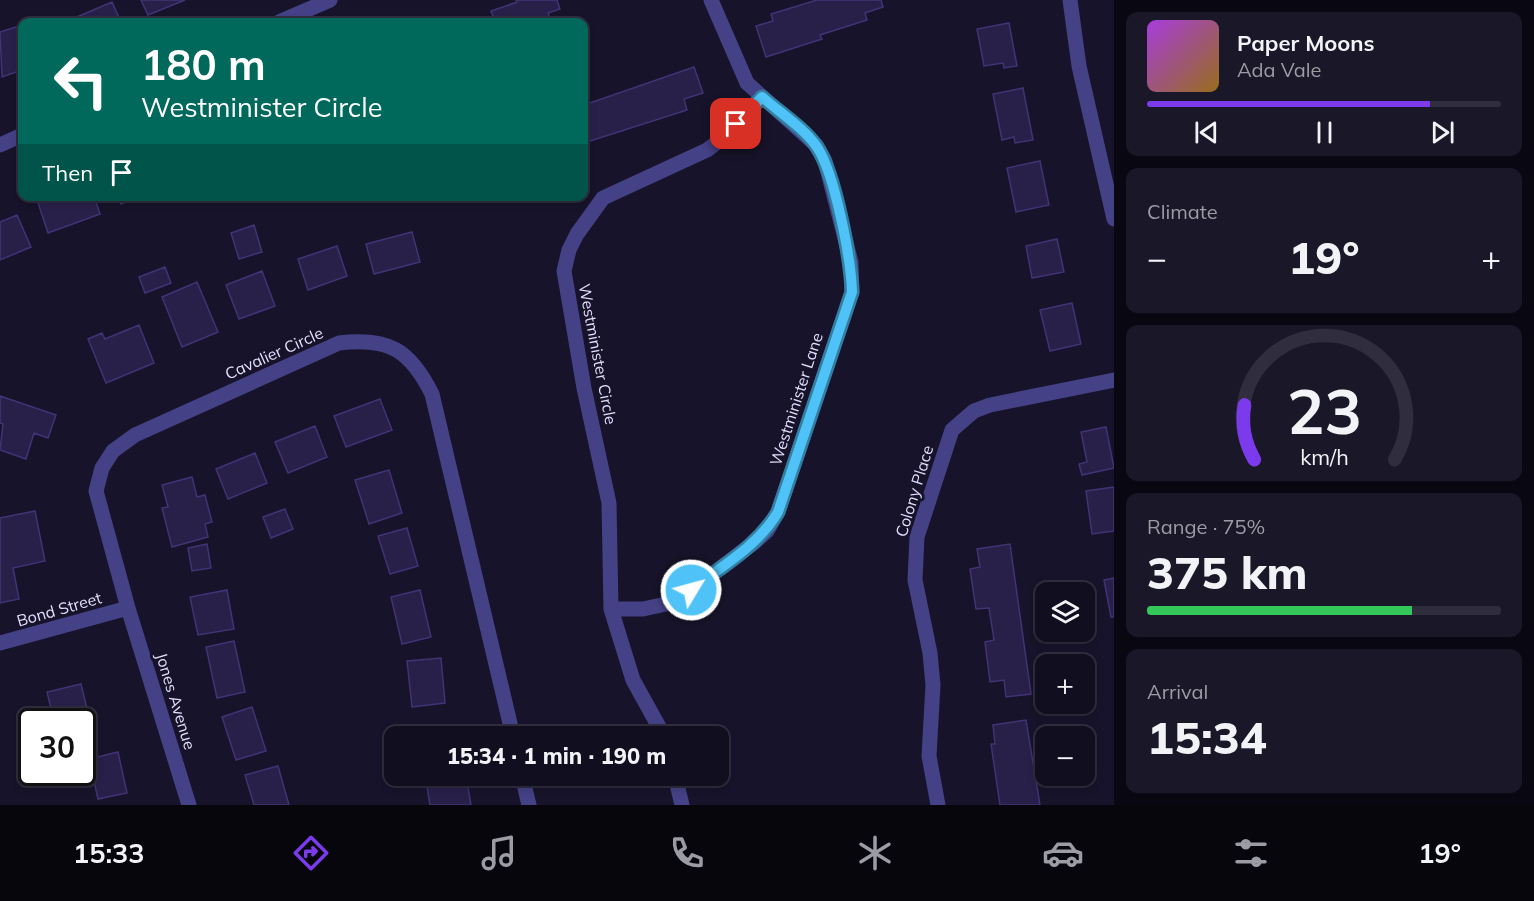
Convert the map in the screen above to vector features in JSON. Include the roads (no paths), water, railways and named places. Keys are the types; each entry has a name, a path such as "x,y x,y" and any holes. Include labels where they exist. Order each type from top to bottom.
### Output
{"street":[{"path":"288,18 330,0"},
{"name":"Westminister Lane","path":"611,609 643,609 675,602 767,531 778,512 852,292 851,262 825,161 816,145 747,83 711,0"},
{"path":"1070,0 1079,66 1114,219"},
{"name":"Westminister Circle","path":"611,609 609,503 568,301 564,271 569,250 590,213 603,198 707,150 723,138 762,97"},
{"path":"0,145 18,137"},
{"name":"Cavalier Circle","path":"129,608 96,491 102,468 112,451 135,435 339,343 363,340 395,347 407,355 432,394 511,726"},
{"name":"Colony Place","path":"938,805 929,756 933,686 930,653 918,597 914,560 917,537 952,430 974,411 990,405 1114,380"},
{"name":"Bond Street","path":"0,643 129,608"},
{"name":"Jones Avenue","path":"129,608 189,805"},
{"path":"611,609 633,680 658,726"},
{"path":"524,786 529,805"},
{"path":"677,786 682,805"}]}
